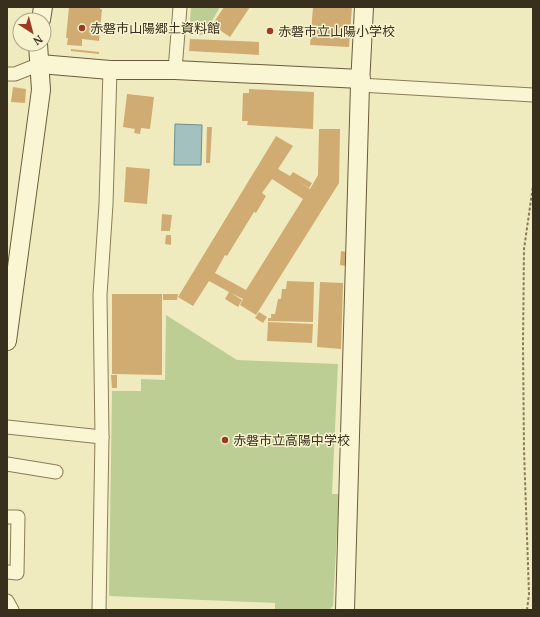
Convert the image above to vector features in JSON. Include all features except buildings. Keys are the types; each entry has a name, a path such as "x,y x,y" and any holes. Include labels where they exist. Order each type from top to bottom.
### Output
{"street":[{"path":"175,70 180,7"},
{"path":"345,610 360,82 364,7"},
{"path":"7,341 12,264 41,90 39,52"},
{"path":"7,74 14,74 40,64 110,70 175,70 533,95"},
{"path":"99,610 102,437 100,295 106,204 110,70"},
{"path":"7,428 102,437"},
{"path":"7,464 56,472"},
{"path":"7,517 18,517 17,573 7,572"},
{"path":"7,601 12,610"}],"path":[{"path":"527,610 529,594 524,450 524,248 533,186"}],"green space":[{"path":"191,7 220,7 204,35 189,34"},
{"path":"166,315 237,360 338,364 332,494 339,494 333,606 329,610 275,610 275,603 109,596 112,391 141,391 141,379 165,380"}],"water":[{"path":"175,124 202,125 201,165 174,165"}],"place":[{"name":"赤磐市山陽郷土資料館","path":"82,28"},
{"name":"赤磐市立山陽小学校","path":"270,31"},
{"name":"赤磐市立高陽中学校","path":"225,440"}]}
